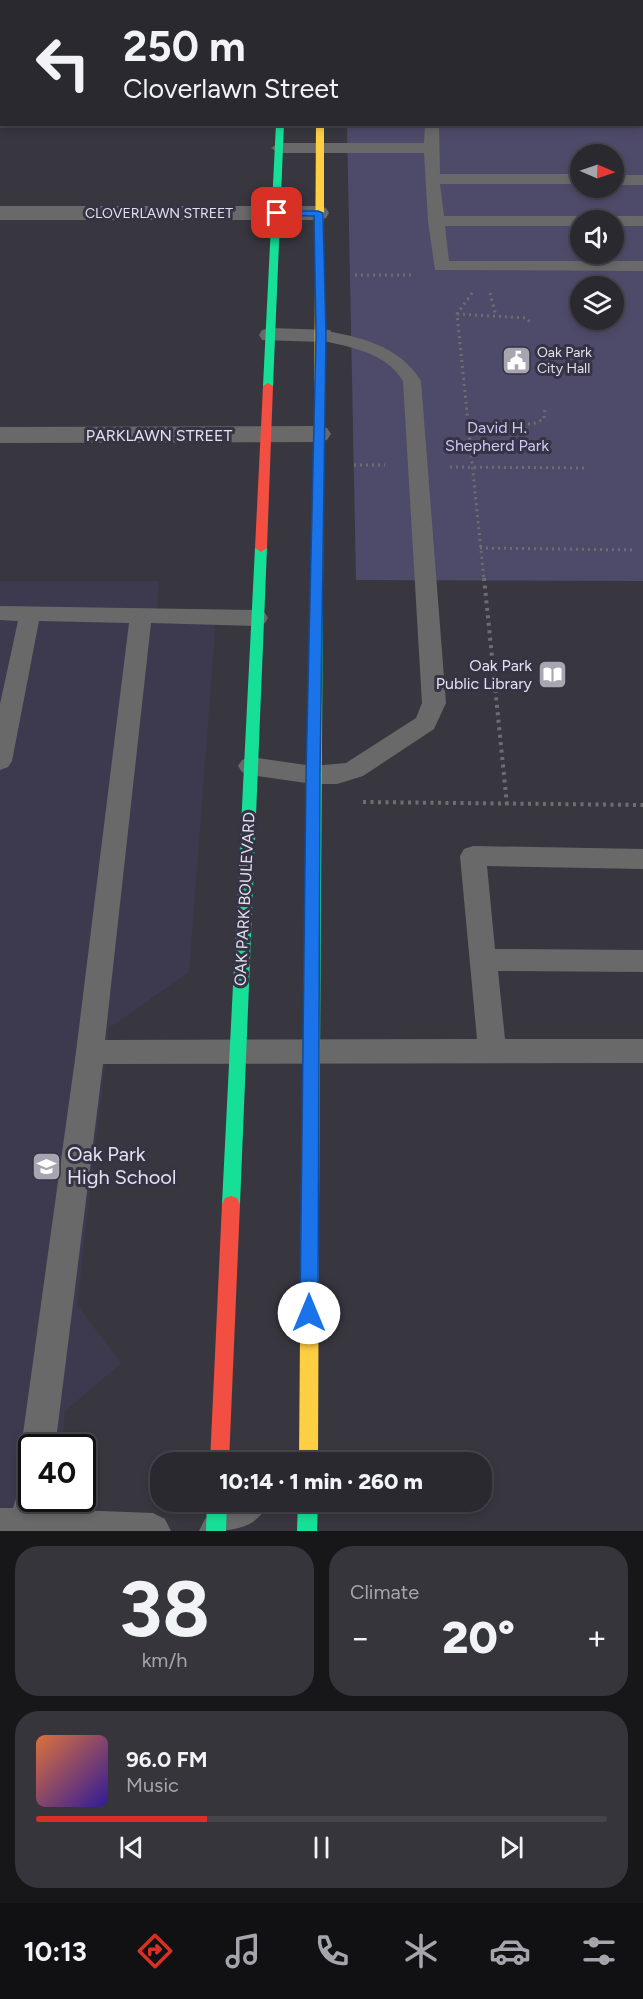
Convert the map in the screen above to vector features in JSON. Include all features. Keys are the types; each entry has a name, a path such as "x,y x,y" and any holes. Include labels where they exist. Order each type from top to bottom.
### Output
{"street":[{"name":"OAK PARK BOULEVARD","path":"219,1452 280,126"},
{"path":"305,1452 321,335 318,213 320,126"},
{"name":"CLOVERLAWN STREET","path":"0,213 318,213"},
{"path":"271,335 321,335"},
{"name":"PARKLAWN STREET","path":"0,435 318,434"},
{"path":"216,1531 217,1512"},
{"path":"307,1531 308,1512"}],"lane":[{"path":"432,126 434,148 432,179 441,266 643,267"},
{"path":"279,148 434,148"},
{"path":"432,179 570,179"},
{"path":"624,180 643,180"},
{"path":"436,221 570,221"},
{"path":"624,221 643,221"},
{"path":"250,766 313,775 337,775 354,770 426,723 434,703 412,381 407,369 396,361 348,339 321,335"},
{"path":"0,613 257,618"},
{"path":"0,761 30,614"},
{"path":"40,1434 90,1052 141,615"},
{"path":"492,1051 473,856 643,859"},
{"path":"483,960 643,961"},
{"path":"90,1052 643,1051"},
{"path":"216,1531 240,1512"},
{"path":"20,1516 153,1531"}],"path":[{"path":"472,292 457,314 507,805"},
{"path":"490,292 496,316"},
{"path":"457,314 526,318 532,324"},
{"path":"468,424 533,424 544,419 545,409"},
{"path":"349,465 587,468"},
{"path":"480,548 634,550"},
{"path":"354,801 643,806"}],"shaded area":[{"name":"Oak Park High School","path":"0,581 159,581 156,616 216,617 189,972 109,1028 77,1305 121,1363 65,1411 62,1434 18,1434 18,1512 54,1512 52,1531 0,1531"}],"green space":[{"name":"David H. Shepherd Park","path":"347,126 643,126 643,581 356,580"}],"traffic: fast":[{"path":"268,386 280,126"},
{"path":"310,1210 319,436"},
{"path":"231,1204 261,548"},
{"path":"216,1531 217,1512"},
{"path":"307,1531 308,1512"}],"traffic: slow":[{"path":"319,436 320,126"},
{"path":"308,1452 310,1210"}],"traffic: jam":[{"path":"261,548 268,386"},
{"path":"219,1452 231,1204"}],"place":[{"name":"Oak Park City Hall","path":"516,360"},
{"name":"Oak Park Public Library","path":"553,674"},
{"name":"Oak Park High School","path":"46,1166"}],"route":[{"path":"277,213 318,213 321,335 313,775 309,1313"}]}
